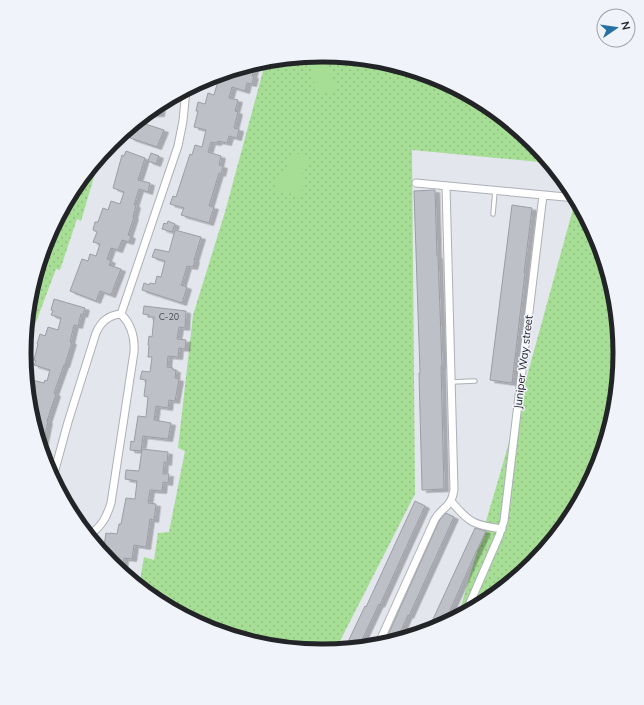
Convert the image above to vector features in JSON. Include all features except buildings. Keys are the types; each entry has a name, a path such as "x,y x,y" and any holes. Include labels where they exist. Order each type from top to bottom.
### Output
{"street":[{"path":"121,314 178,146 183,121 185,96"},
{"path":"416,184 568,197"},
{"path":"381,637 435,519 440,512 448,506 453,496 452,382 446,186"},
{"name":"Juniper Way street","path":"470,603 502,529 543,195"},
{"path":"55,468 96,333 106,319 116,314 121,314"},
{"path":"93,532 107,516 111,503 134,352 134,338 130,325 121,314"},
{"path":"451,501 464,516 474,522 502,529"}],"lane":[{"path":"494,214 495,191"},
{"path":"452,382 475,381"}],"green space":[{"path":"303,62 341,62 379,67 416,77 468,100 514,134 542,162 412,150 415,494 339,643 322,644 284,641 247,634 228,628 176,605 140,579 144,557 154,560 158,533 169,532 185,451 178,448 193,315 225,212 264,67 284,64"},
{"path":"325,62 336,85 332,94 321,91 310,77 312,63"},
{"path":"301,153 309,160 301,171 307,183 299,195 277,192 274,183 287,170 288,157"},
{"path":"97,169 81,221 77,219 60,270 56,269 32,333 33,315 41,277 53,241 70,207"},
{"path":"574,206 591,241 598,259 611,315 613,352 611,390 598,446 574,498 553,530 514,571 484,594 460,608 502,467"}]}
